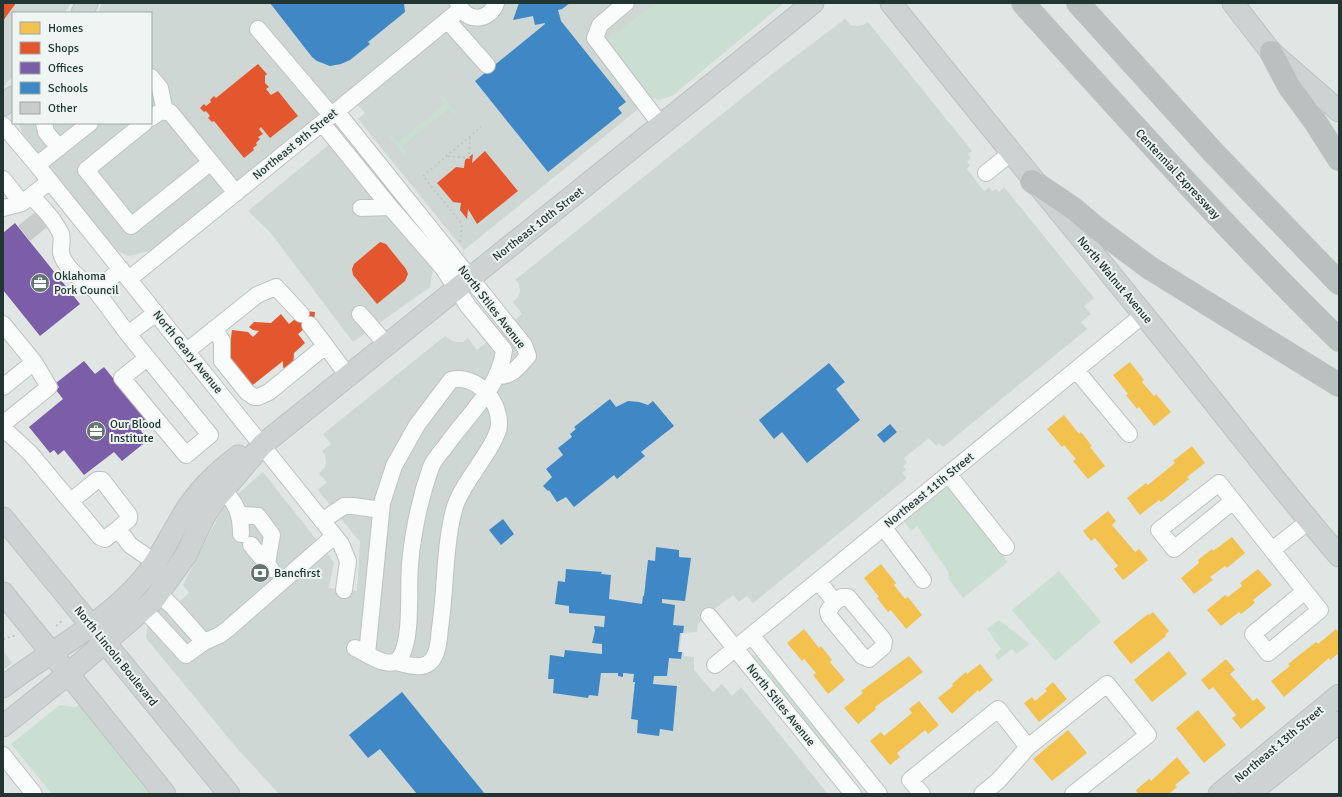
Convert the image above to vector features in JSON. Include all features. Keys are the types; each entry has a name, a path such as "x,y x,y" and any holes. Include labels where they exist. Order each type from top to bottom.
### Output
{"highway":[{"name":"Centennial Expressway","path":"1022,3 1183,181 1289,291 1339,340"},
{"path":"1078,3 1218,158 1339,283"},
{"path":"1272,52 1289,86 1316,123 1339,159"},
{"path":"1032,181 1075,210 1096,228 1150,268 1339,385"}],"main road":[{"path":"82,12 87,3"},
{"name":"Northeast 10th Street","path":"3,726 105,642 151,615 166,600 204,517 222,490 262,445 813,3"},
{"name":"North Walnut Avenue","path":"890,3 1032,181 1339,556"},
{"path":"1233,3 1272,52 1339,111"},
{"path":"3,105 12,97"},
{"name":"Northeast 10th Street","path":"3,686 91,624 132,591 156,563 181,517 208,481 242,452 262,445"},
{"name":"North Lincoln Boulevard","path":"3,518 230,794"},
{"path":"3,593 165,794"},
{"name":"Northeast 13th Street","path":"1219,794 1339,694"},
{"name":"Northeast 13th Street","path":"1249,794 1339,722"}],"street":[{"path":"459,6 471,17 478,18 490,13 496,3"},
{"path":"626,3 600,25 594,38 661,126"},
{"name":"Northeast 9th Street","path":"96,291 125,274 236,193 447,20 459,6"},
{"path":"447,20 487,65"},
{"name":"North Stiles Avenue","path":"258,29 330,116 463,283 468,306 503,348 502,361 497,376 504,376 514,371 528,354 524,345 509,324 463,283 444,268 390,207 330,116"},
{"path":"152,78 160,88 158,115 170,112 236,193"},
{"path":"44,124 46,132 58,148"},
{"path":"37,165 89,124"},
{"path":"143,124 86,170 131,226 211,162"},
{"name":"North Geary Avenue","path":"3,125 187,351 344,549 348,561 344,590"},
{"path":"986,173 1011,153"},
{"path":"3,179 27,199 60,232 62,237 61,253 64,260 80,278 96,291 128,334 210,435 186,455 122,378 147,358"},
{"path":"3,208 27,199 50,181"},
{"path":"361,208 390,207"},
{"path":"187,351 257,295 276,287 305,319 324,347 348,376"},
{"path":"128,334 156,313"},
{"path":"360,314 387,345"},
{"name":"Northeast 11th Street","path":"715,665 736,650 1143,315"},
{"path":"3,324 34,362 49,387 3,424"},
{"path":"214,329 222,341 222,361 247,392 254,398 269,392 324,347"},
{"path":"5,382 34,362"},
{"path":"1076,370 1129,434"},
{"path":"396,662 402,655 406,641 410,565 416,521 432,465 456,430 479,406 497,376"},
{"path":"464,378 488,392 496,409 497,434 469,478 454,509 444,605 435,656 427,664 421,666 396,662 388,664 361,651 381,510 394,466 417,425 451,380 464,378"},
{"path":"230,405 247,392"},
{"path":"3,428 30,454 100,537 105,539 129,519 129,515 102,480 97,480 71,501"},
{"path":"949,475 1006,548"},
{"path":"222,490 229,496 240,515 246,540 282,580"},
{"path":"1233,501 1304,591"},
{"path":"322,521 344,506 381,510"},
{"path":"240,515 258,516 272,535 268,564"},
{"path":"1272,550 1309,521"},
{"path":"884,528 923,580"},
{"path":"118,529 130,545 156,563"},
{"path":"151,615 186,655 204,642 220,635 334,536"},
{"path":"818,581 835,602"},
{"path":"166,600 204,642"},
{"name":"North Stiles Avenue","path":"709,616 853,794"},
{"name":"North Stiles Avenue","path":"752,636 879,794"},
{"path":"982,794 998,781 1028,747 1107,684 1148,735 1073,794"},
{"path":"922,794 910,780 998,709 1028,747"},
{"path":"3,755 34,794"},
{"path":"843,781 858,768"}],"path":[{"path":"460,248 462,224 423,176 481,127"},
{"path":"448,156 469,158 470,136"},
{"path":"56,626 63,620"},
{"path":"3,639 22,634"}],"shaded area":[{"path":"3,3 71,3 66,12 12,12 12,78 3,86"},
{"path":"102,3 742,3 653,97 464,250 358,119 365,113 353,99 152,250 129,256 115,250 22,133 19,124 152,124 152,12 98,12"},
{"path":"845,19 851,25 856,26 863,25 868,22 972,151 968,154 971,158 967,162 970,165 967,169 984,191 989,187 992,191 996,189 999,192 1004,187 1094,298 1084,306 1091,314 1081,322 1087,329 943,447 939,443 936,446 929,438 904,458 907,463 903,466 906,470 902,473 907,478 753,603 747,596 739,602 733,595 712,611 709,616 698,623 697,632 682,633 679,652 684,653 684,656 694,657 694,670 713,692 722,684 732,696 741,687 828,794 279,794 235,746 146,638 148,622 171,595 179,602 189,593 183,585 224,506 263,472 334,562 329,588 357,591 360,542 318,490 327,482 319,474 325,467 326,463 325,455 322,451 331,444 323,434 445,336 452,341 457,342 463,342 468,338 477,350 522,314 513,302 518,297 520,291 519,284 515,280 772,74"},
{"path":"331,143 433,268 430,287 353,342 270,232 248,211"},
{"path":"3,650 12,663 3,670"}],"green space":[{"path":"468,3 487,3 478,9 471,7"},
{"path":"655,3 784,3 672,96 658,100 648,96 608,44 609,36 615,29 618,32"},
{"path":"442,95 457,115 448,109 402,146 407,153 405,156 390,135 392,135 398,142 445,104 439,97"},
{"path":"367,160 421,229 394,205 362,162"},
{"path":"945,488 949,488 957,496 1008,562 963,598 948,578 949,573 917,526 911,531 904,521"},
{"path":"1059,571 1101,622 1055,661 1012,610"},
{"path":"999,620 1030,644 1016,654 1012,649 998,660 995,655 1001,649 987,629"},
{"path":"751,656 757,656 841,761 840,766"},
{"path":"81,704 154,794 52,794 11,744 60,705 76,707"}],"building: Homes":[{"path":"1130,362 1144,380 1142,382 1154,396 1156,394 1171,412 1154,426 1139,407 1137,409 1126,395 1128,394 1113,375"},
{"path":"1064,415 1079,434 1081,432 1092,446 1090,447 1105,466 1088,479 1073,461 1076,459 1064,445 1062,447 1047,429"},
{"path":"1192,446 1205,463 1187,477 1189,479 1161,502 1159,500 1140,515 1127,498 1146,483 1148,485 1175,463 1173,461"},
{"path":"1108,511 1116,521 1112,525 1135,552 1139,549 1148,560 1123,580 1114,569 1118,566 1095,538 1091,541 1083,531"},
{"path":"1232,537 1245,553 1227,568 1225,566 1210,577 1213,580 1194,594 1181,578 1199,563 1198,560 1212,549 1213,551"},
{"path":"881,564 896,583 894,585 905,599 908,597 922,615 906,629 891,610 888,612 877,598 879,597 864,578"},
{"path":"1258,569 1272,585 1253,600 1255,603 1241,614 1239,612 1221,626 1207,610 1225,595 1228,597 1242,586 1240,583"},
{"path":"1153,612 1169,631 1165,635 1166,636 1131,664 1113,642 1148,614 1149,615"},
{"path":"804,629 819,648 821,646 832,660 830,662 845,680 828,694 813,675 816,673 804,659 802,661 787,643"},
{"path":"1336,629 1339,632 1339,653 1330,660 1329,658 1284,697 1271,681 1290,666 1288,664 1316,642 1318,644"},
{"path":"1169,651 1187,674 1152,702 1134,680"},
{"path":"909,656 923,672 875,707 876,709 858,724 844,708 863,693 861,691"},
{"path":"1226,659 1235,670 1230,674 1253,701 1257,698 1266,708 1241,729 1232,718 1236,715 1213,687 1209,690 1201,680"},
{"path":"980,664 993,680 979,692 978,690 952,714 938,698 953,686 952,684 966,672 967,674"},
{"path":"1053,682 1067,699 1039,722 1024,703 1032,697 1035,701 1047,691 1045,689"},
{"path":"919,701 939,725 928,734 925,730 897,753 900,757 890,765 870,741 881,732 884,736 912,713 909,709"},
{"path":"1198,710 1226,745 1204,763 1176,728"},
{"path":"1068,730 1087,753 1052,781 1033,759"},
{"path":"1177,757 1190,773 1175,785 1177,787 1169,794 1138,794 1136,790 1149,779 1151,781"}],"building: Shops":[{"path":"3,3 16,3 3,21"},
{"path":"258,64 267,74 265,76 265,83 269,87 266,89 271,95 278,91 298,116 270,138 261,127 259,129 263,134 258,137 260,139 256,143 257,145 253,148 254,150 244,158 214,121 212,122 208,118 210,116 206,111 204,112 200,108 204,104 206,106 211,102 210,100 214,96 216,98"},
{"path":"485,151 518,191 477,224 468,209 467,219 460,210 461,203 453,202 437,183 456,167 464,168 465,160 473,154 472,163"},
{"path":"380,242 386,244 406,269 408,274 405,281 377,304 353,275 352,269 354,264"},
{"path":"305,311 315,312 314,321 298,334 305,343 294,353 293,367 287,371 283,367 283,361 249,388 228,362 232,330 248,332 253,337 259,331 253,330 249,327 254,322 271,323 281,314 289,324"}],"building: Offices":[{"path":"15,223 80,304 40,336 3,290 3,233"},
{"path":"84,361 95,374 104,367 147,420 138,427 148,440 122,461 114,452 84,475 64,450 58,455 54,450 50,453 29,427 63,399 56,390 59,387 56,383"}],"building: Schools":[{"path":"270,3 404,3 405,12 368,42 370,44 350,60 341,64 330,66 317,61 312,57"},
{"path":"519,3 570,3 558,10 561,21 626,102 618,108 622,113 548,172 475,81 545,24 535,25 533,16 513,20"},
{"path":"829,363 845,382 836,389 860,420 807,463 782,432 774,439 759,420"},
{"path":"610,399 616,407 628,401 648,405 653,401 674,426 641,452 645,456 617,479 614,475 574,507 566,497 557,502 549,490 548,491 543,486 552,477 546,469 563,455 558,448 572,437 570,434 576,429 574,427"},
{"path":"890,424 897,432 884,443 877,435"},
{"path":"503,519 514,534 501,545 489,530"},
{"path":"656,547 679,550 679,557 691,558 685,601 662,599 662,603 675,605 673,625 684,626 683,633 680,633 678,652 682,652 681,659 669,658 667,676 654,676 653,684 677,686 673,731 660,729 659,736 637,733 638,720 631,719 635,682 633,682 634,674 623,673 623,677 618,676 618,673 601,673 598,696 589,695 588,698 553,693 554,679 548,679 550,655 564,657 565,650 602,654 602,644 592,643 595,631 594,626 604,627 605,616 569,613 569,606 555,604 558,581 565,582 566,569 602,572 601,574 611,575 609,599 642,604 648,560 655,561"},
{"path":"402,692 485,794 417,794 380,749 368,758 349,735"}],"building: Other":[{"path":"40,208 52,223 30,241 18,226"}],"place":[{"name":"Oklahoma Pork Council","path":"40,283"},
{"name":"Our Blood Institute","path":"96,431"},
{"name":"Bancfirst","path":"260,573"}]}
